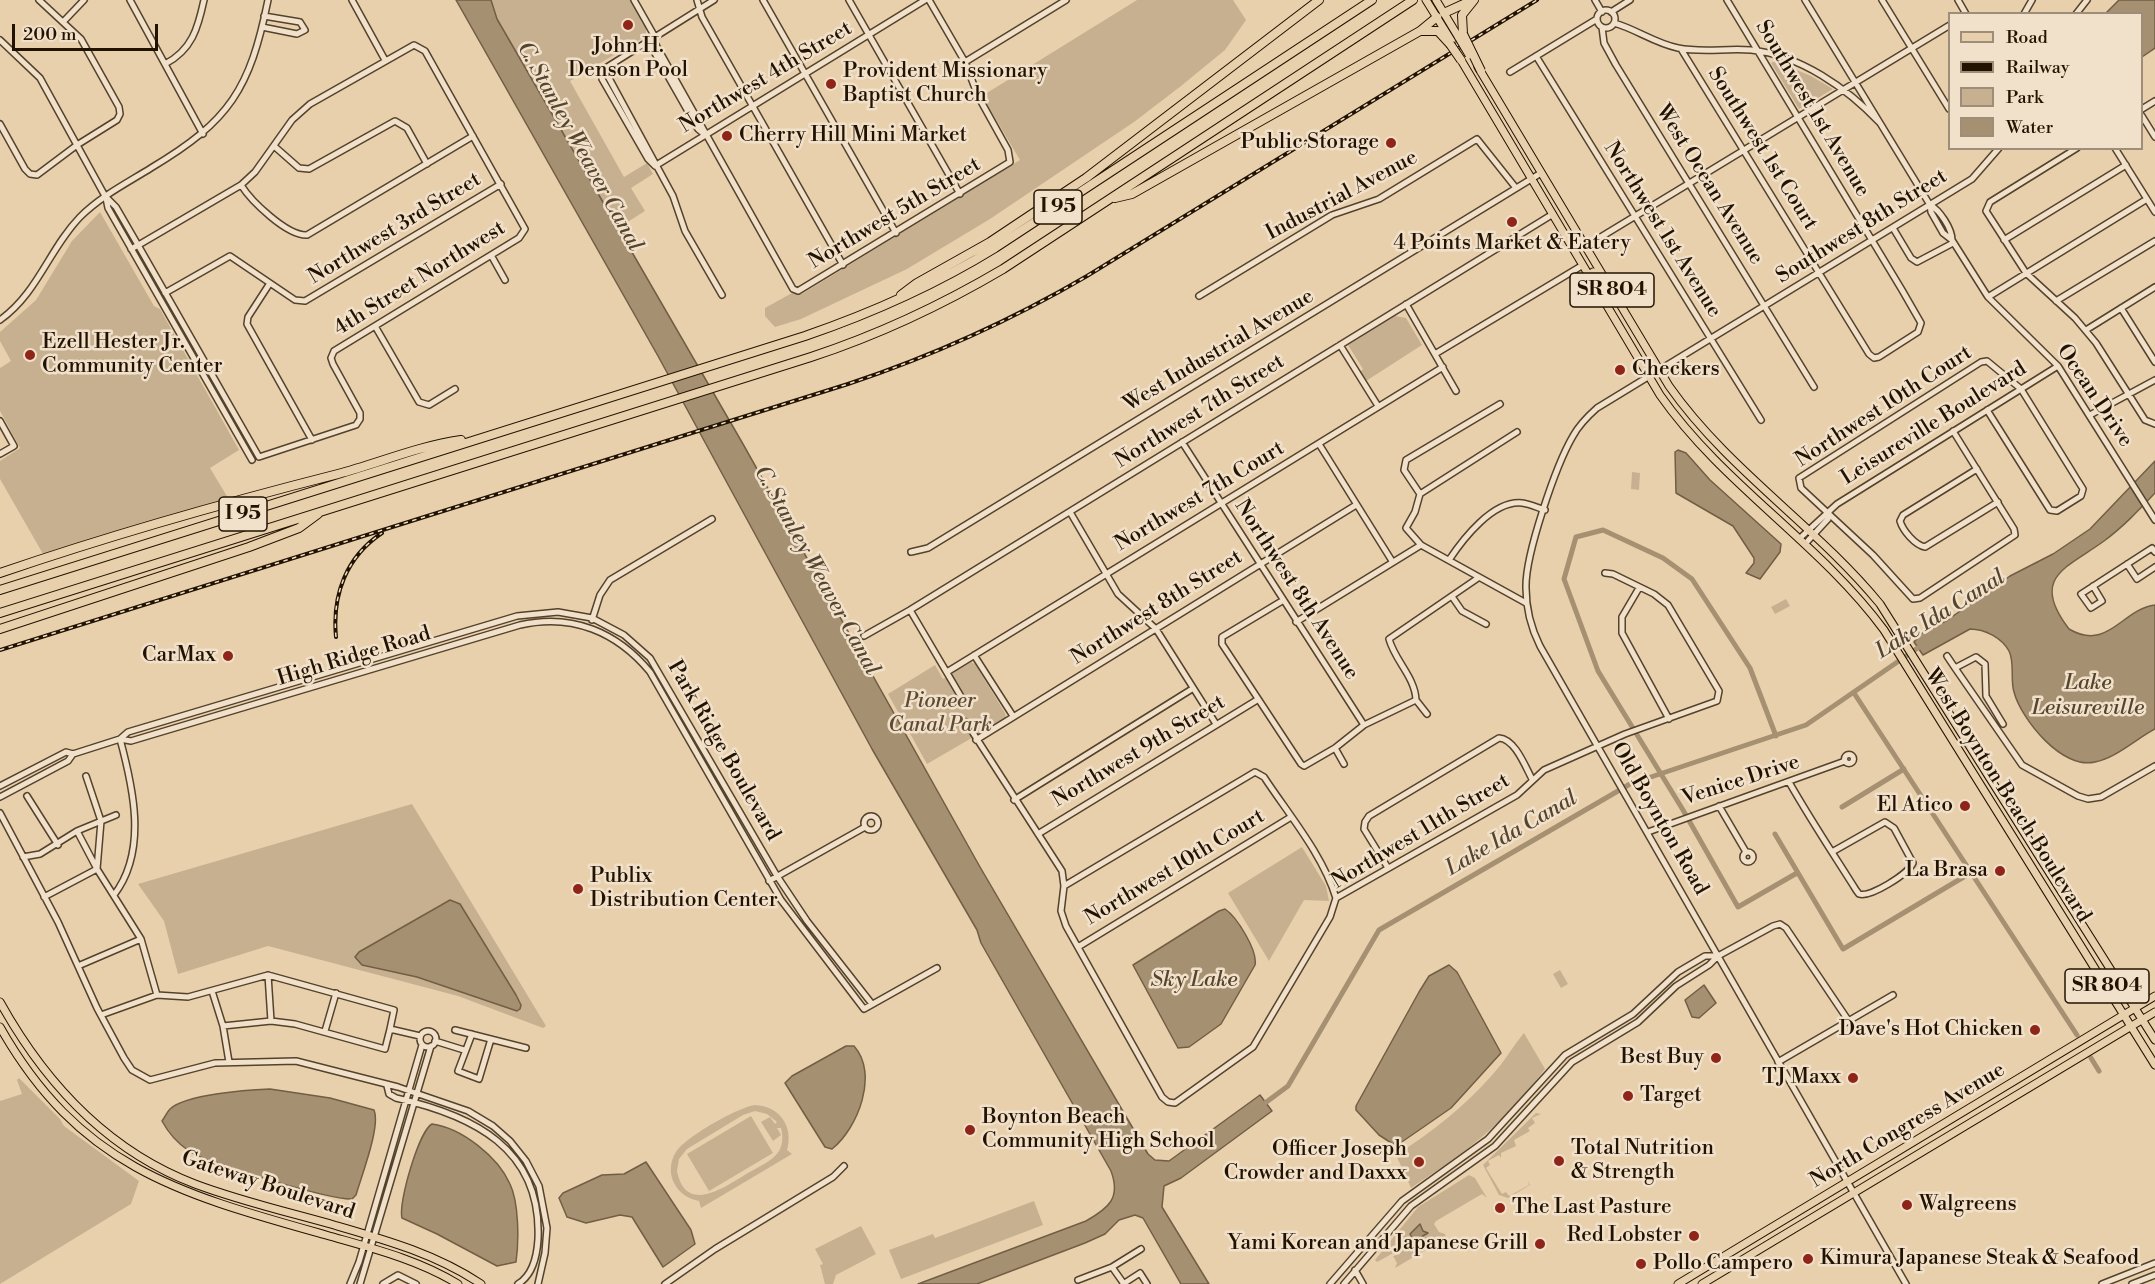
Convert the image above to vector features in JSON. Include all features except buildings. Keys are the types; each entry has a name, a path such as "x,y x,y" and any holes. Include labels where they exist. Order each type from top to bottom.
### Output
{"highway":[{"path":"887,305 917,282 976,250 1086,178 1319,0"},
{"name":"I 95","path":"0,590 813,333 887,305 934,283 995,248 1372,0"},
{"name":"I 95","path":"0,613 836,349 926,312 1003,269 1413,0"},
{"path":"1109,199 1132,194 1420,31 1441,15 1473,0"},
{"path":"1461,60 1456,40 1462,15 1473,0"},
{"path":"1420,31 1438,31 1456,40 1481,71"},
{"path":"0,573 236,500 375,464 440,443 486,437"},
{"path":"0,629 249,547 299,528 326,509"}],"main road":[{"path":"1436,0 1441,15 1456,40"},
{"path":"1427,2 1441,15"},
{"name":"West Boynton Beach Boulevard","path":"1461,60 1648,377 1700,446 1857,596 1894,646 2155,1065"},
{"name":"West Boynton Beach Boulevard","path":"1481,71 1659,371 1709,438 1811,532 1866,587 1904,640 2155,1040"},
{"path":"1567,237 1578,247 1598,281 1609,285"},
{"path":"2033,868 2050,873"},
{"path":"2043,884 2059,888"},
{"name":"North Congress Avenue","path":"1678,1284 2155,996"},
{"name":"Gateway Boulevard","path":"0,1002 18,1036 49,1079 104,1132 161,1169 222,1193 367,1234 426,1254 481,1284"},
{"name":"North Congress Avenue","path":"1702,1284 2155,1012"},
{"name":"Gateway Boulevard","path":"0,1027 36,1081 87,1134 114,1155 166,1184 219,1204 416,1263 458,1284"},
{"path":"1962,1128 1977,1105"},
{"path":"1949,1136 1960,1115"},
{"path":"87,1134 104,1132"},
{"path":"114,1155 121,1145"},
{"path":"219,1204 222,1193"}],"street":[{"path":"0,124 30,174 40,174 77,145 117,120 120,114 119,106 88,50 39,0"},
{"path":"63,22 84,0"},
{"path":"130,0 203,134"},
{"path":"165,64 179,56 192,40 199,25 204,0"},
{"path":"0,320 31,292 73,225 105,196 203,134 225,111 243,84 256,55 268,0"},
{"path":"352,0 385,60"},
{"path":"634,0 652,39 705,135"},
{"path":"697,0 752,106 843,265"},
{"path":"714,0 604,69 635,131 673,196 685,231 722,296"},
{"path":"763,0 896,233"},
{"path":"849,0 960,194"},
{"path":"927,0 965,62 1066,0"},
{"name":"Northwest 4th Street","path":"655,166 927,0"},
{"path":"1595,0 1602,12"},
{"path":"1602,12 1611,12 1630,0"},
{"name":"Southwest 1st Avenue","path":"1727,0 1921,323 1921,329 1874,358"},
{"name":"Ocean Drive","path":"1806,0 1930,205 1936,208 1950,231 1953,242 1988,297 2058,366 2155,520"},
{"path":"1882,0 1948,107"},
{"path":"2078,12 2087,0"},
{"path":"1510,72 1597,19 1602,12"},
{"path":"1597,19 1602,27 1608,28 1614,23 1615,18 1611,12"},
{"path":"262,27 297,34 305,30 300,22 264,15"},
{"path":"1614,23 1628,27 1652,40 1681,49 1758,51 1805,67 1844,90 1880,123"},
{"path":"1586,246 1948,26"},
{"name":"West Ocean Avenue","path":"1602,27 1604,43 1610,55 1815,387"},
{"path":"0,40 36,72 105,196 108,208 252,460"},
{"path":"131,249 241,185 255,172 292,120 310,104 411,46 423,49 501,183"},
{"name":"Southwest 1st Court","path":"1681,49 1874,358"},
{"name":"Northwest 1st Avenue","path":"1536,56 1761,420"},
{"name":"Northwest 5th Street","path":"705,135 792,289 801,291 960,194 1006,165 1011,159 978,96 965,62"},
{"path":"2143,118 2155,137"},
{"path":"274,146 299,168 309,169 389,123 402,123 427,164"},
{"path":"241,185 253,203 297,234 307,235 473,136"},
{"name":"Industrial Avenue","path":"1199,296 1332,215 1379,200 1477,139 1516,188"},
{"name":"Southwest 8th Street","path":"1765,306 1972,179 1997,150"},
{"path":"2074,150 1988,204 1986,211 2026,273 2086,330 2147,423 2155,424"},
{"path":"2116,150 2155,212"},
{"path":"2004,240 2126,165"},
{"name":"West Industrial Avenue","path":"911,552 928,548 1541,173"},
{"name":"4th Street Northwest","path":"312,440 353,427 360,420 360,412 331,358 337,349 519,238 525,229 501,183"},
{"name":"Northwest 3rd Street","path":"270,283 295,300 305,302 501,183"},
{"path":"105,196 116,207 138,244 165,293 259,457 312,440 247,324 248,317 270,283 233,257 226,257 165,293"},
{"path":"1988,297 2147,199"},
{"name":"Northwest 7th Street","path":"864,636 910,610 1553,214"},
{"path":"1893,228 1911,258 1917,262 1953,242"},
{"path":"2056,301 2155,241"},
{"path":"491,255 505,280"},
{"path":"1435,354 1583,265"},
{"path":"2086,330 2155,287"},
{"path":"1406,304 1456,391"},
{"path":"1648,377 1765,306"},
{"path":"2121,308 2155,362"},
{"path":"375,326 420,402 429,405 455,389"},
{"path":"1340,345 1378,406"},
{"name":"Northwest 10th Court","path":"1829,513 1801,488 1798,482 1801,475 1981,362 1990,363 2021,389"},
{"name":"Leisureville Boulevard","path":"1802,542 1837,504 2058,366"},
{"name":"Northwest 7th Court","path":"974,655 1443,367"},
{"name":"Old Boynton Road","path":"1648,377 1605,401 1579,427 1565,453 1529,558 1526,603 1540,646 1906,1284"},
{"path":"2090,416 2127,393 2155,380"},
{"path":"1987,410 2050,510 2057,512 2079,499 2083,493 2021,389"},
{"path":"1420,494 1404,470 1406,460 1500,404"},
{"path":"0,421 14,446 0,454"},
{"path":"1829,513 1873,555 1910,598 1916,600 2015,536 2014,529 1953,431"},
{"path":"1517,432 1420,494 1406,528 1421,545 1526,603"},
{"name":"Northwest 8th Avenue","path":"1182,442 1282,601 1364,725"},
{"path":"1319,444 1392,561"},
{"path":"1977,469 1903,515 1900,521 1902,528 1918,545 1925,547 1998,502"},
{"path":"1449,560 1478,523 1505,507 1521,503 1545,510"},
{"name":"Northwest 8th Street","path":"976,740 1356,505"},
{"path":"1070,512 1126,604 1156,629 1216,724"},
{"path":"590,627 600,595 610,580 712,519"},
{"path":"1296,622 1421,545"},
{"path":"2093,586 2152,548 2155,552"},
{"path":"2127,564 2137,579 2155,567"},
{"path":"1605,573 1613,574 1639,588 1622,617 1622,633 1669,719"},
{"path":"1427,714 1416,700 1416,688 1392,648 1390,638 1397,631 1453,598 1478,578"},
{"name":"Northwest 11th Street","path":"1077,947 1162,1097 1171,1103 1178,1102 1253,1047 1330,917 1336,898 1517,795 1544,770 1625,734 1715,704 1719,698 1719,691 1673,612 1654,594 1639,588"},
{"path":"1453,598 1462,611 1486,624"},
{"path":"1282,601 1222,638 1221,644 1296,760 1304,766 1335,748 1364,725 1416,700"},
{"path":"910,610 963,700"},
{"name":"High Ridge Road","path":"0,786 66,752 73,754 120,739 128,732 426,643 533,613 567,612 592,618"},
{"path":"533,613 534,622"},
{"name":"Park Ridge Boulevard","path":"590,627 626,646 654,680 769,881 864,1009 872,1004 825,944 777,876 662,675 638,645 618,631 592,618"},
{"name":"High Ridge Road","path":"120,739 131,741 534,622 566,622 590,627"},
{"path":"426,643 428,652"},
{"path":"947,672 974,655 1013,716"},
{"path":"1947,656 1982,711 1991,718 2022,765 2078,796 2088,799 2101,797 2155,766"},
{"path":"1955,668 1974,657 1983,661 1986,666 1988,700 2002,724"},
{"path":"335,670 338,679"},
{"path":"654,680 662,675"},
{"path":"1014,800 1192,689"},
{"name":"Northwest 9th Street","path":"1038,834 1257,700"},
{"path":"189,714 192,723"},
{"path":"966,722 1014,800 1059,864 1064,886 1062,915 1077,947"},
{"path":"1388,868 1364,829 1365,822 1409,792 1503,738 1511,744 1532,779"},
{"path":"114,895 125,877 134,828 131,783 120,739"},
{"path":"1335,748 1344,764"},
{"name":"High Ridge Road","path":"0,798 68,761 73,754"},
{"name":"Venice Drive","path":"1648,832 1678,819 1845,761"},
{"path":"1064,886 1251,772 1264,777 1291,817 1330,880 1336,898"},
{"path":"86,776 101,821 97,869"},
{"path":"16,777 21,785"},
{"path":"1789,782 1832,852 1862,896 1871,894 1912,866 1911,856 1894,828 1888,823 1880,824 1832,852"},
{"path":"723,800 730,795"},
{"path":"27,796 58,845"},
{"path":"1719,806 1746,852"},
{"path":"0,813 128,1064 147,1080 229,1062 296,1061 457,1106 484,1120 505,1136 526,1161 539,1186 546,1217 546,1252 538,1284"},
{"path":"23,857 40,854 58,845 77,831 116,815"},
{"name":"Northwest 10th Court","path":"1077,947 1291,817"},
{"path":"769,881 865,826"},
{"path":"77,831 97,869 141,939 157,995"},
{"path":"44,897 97,869"},
{"path":"1344,1284 1411,1206 1495,1146 1572,1062 1638,1022 1676,986 1709,965 1718,956 1773,926 1783,925 1848,1020"},
{"path":"78,966 141,939"},
{"path":"818,950 825,944"},
{"path":"1330,1284 1402,1201 1488,1139 1565,1055 1633,1014 1685,967 1705,956 1718,956"},
{"path":"872,1004 937,968"},
{"path":"101,1015 157,995 177,999 268,975 394,1010 385,1049 325,1031 271,1021 223,1026"},
{"path":"268,975 271,1021"},
{"path":"212,991 223,1026 229,1062"},
{"path":"325,1031 336,993"},
{"path":"1778,1062 1893,995"},
{"path":"390,1029 420,1036"},
{"path":"455,1030 526,1048"},
{"path":"360,1284 435,1035 430,1031 424,1031 420,1036"},
{"path":"472,1034 464,1050 458,1071 479,1079 491,1039"},
{"path":"350,1284 364,1246 422,1045 420,1036"},
{"path":"422,1045 433,1044 464,1050"},
{"path":"418,1059 425,1062"},
{"path":"387,1086 393,1097 448,1112 480,1127 503,1147 523,1173 535,1206 538,1242 532,1269 518,1284"},
{"path":"665,1284 724,1243 836,1175 844,1166"},
{"path":"1078,1280 1112,1267 1142,1249"},
{"path":"1350,1263 1363,1284"},
{"path":"2102,1284 2155,1263"},
{"path":"1112,1267 1124,1284 1140,1273 1147,1284"},
{"path":"383,1284 398,1275 416,1284"},
{"path":"2132,1284 2155,1275"}],"green space":[{"path":"491,0 630,0 646,28 646,36 570,81 624,177 647,163 653,174 631,188 645,211 618,228 497,19"},
{"path":"1137,0 1233,0 1246,20 1225,50 1181,86 1134,122 990,219 907,269 801,319 775,327 765,316 765,308 792,293 802,294 1020,160 982,96"},
{"path":"1775,61 1811,76 1833,89 1799,109 1771,63"},
{"path":"100,212 154,306 160,309 239,450 210,468 228,498 43,554 0,479 0,461 20,448 0,411 0,368 11,361 0,341 0,332 36,300 72,241"},
{"path":"1395,316 1406,318 1422,345 1366,381 1360,372 1363,369 1348,345"},
{"path":"1632,472 1640,473 1639,490 1631,489"},
{"path":"1786,599 1790,606 1775,614 1771,607"},
{"name":"Pioneer Canal Park","path":"971,662 975,664 1006,718 927,764 888,694 935,665 943,679"},
{"path":"412,804 546,1026 543,1028 458,996 268,946 178,974 164,921 138,884","holes":["441,904 460,904 516,995 516,1011 417,977 362,965 355,957"]},
{"path":"1302,847 1326,886 1329,901 1304,900 1269,961 1228,893"},
{"path":"1560,970 1568,984 1561,988 1553,974"},
{"path":"1524,1033 1545,1069 1514,1106 1484,1135 1411,1188 1396,1155 1435,1128 1471,1097 1497,1069"},
{"path":"19,1078 60,1119 64,1126 139,1181 131,1204 0,1284 0,1101 22,1094 17,1080"},
{"path":"764,1106 778,1113 786,1125 789,1141 787,1150 792,1154 701,1208 699,1201 684,1195 674,1183 671,1163 674,1156 689,1139 725,1117 747,1107","holes":["755,1111 767,1114 777,1122 775,1124 770,1117 761,1122 773,1141 781,1135 777,1128 781,1128 782,1134 782,1143 773,1158 708,1194 698,1195 689,1192 682,1185 677,1171 679,1159 687,1149 743,1115"]},
{"path":"1536,1113 1541,1114 1532,1118 1535,1123 1528,1128 1530,1131 1514,1140 1516,1146 1501,1153 1501,1158 1499,1155 1488,1161 1490,1165 1486,1168 1502,1194 1506,1192 1509,1196 1529,1185 1528,1181 1530,1185 1508,1198 1499,1195 1483,1165"},
{"path":"751,1116 773,1153 709,1191 687,1154"},
{"path":"1469,1175 1475,1178 1487,1198 1482,1194 1436,1221 1434,1224 1439,1232 1445,1234 1446,1238 1395,1268 1397,1263 1393,1256 1400,1254 1399,1250 1377,1262 1375,1260 1418,1207"},
{"path":"1034,1201 1043,1225 901,1279 889,1250 933,1234 935,1238"},
{"path":"861,1226 876,1254 836,1275 833,1284 825,1284 820,1265 823,1264 815,1249"}],"water":[{"path":"456,0 491,0 497,19 743,444 980,867 1148,1154 1155,1160 1169,1161 1260,1095 1272,1111 1181,1178 1164,1186 1162,1207 1209,1284 1181,1284 1143,1218 1135,1215 1119,1220 1105,1234 1085,1243 977,1284 918,1284 1086,1221 1107,1207 1114,1195 1114,1180 1111,1171 981,943 977,930 872,749 658,356"},
{"path":"2119,0 2155,0 2155,48 2143,56 2143,12 2107,12"},
{"path":"1678,450 1686,453 1710,480 1781,544 1780,552 1760,579 1746,573 1754,563 1754,558 1733,526 1676,493 1675,452"},
{"name":"Lake Leisureville","path":"2155,461 2155,493 2111,536 2066,567 2053,585 2052,597 2058,611 2069,629 2083,635 2094,636 2105,633 2143,608 2155,605 2155,729 2111,757 2095,762 2082,762 2069,758 2057,750 2034,728 2025,715 2014,692 2011,656 2006,646 1998,638 1970,629 1923,655 1914,642 1923,632 1946,621 2010,576 2053,554 2090,529"},
{"path":"450,900 460,904 516,995 521,1005 517,1011 417,977 362,965 355,957 359,952"},
{"name":"Sky Lake","path":"1225,909 1246,935 1253,951 1255,965 1221,1024 1189,1047 1178,1048 1133,965"},
{"path":"1449,965 1457,972 1501,1053 1451,1108 1396,1146 1379,1135 1356,1110 1356,1106 1429,976"},
{"path":"1704,985 1716,1003 1699,1018 1692,1017 1685,1000"},
{"path":"846,1046 854,1046 861,1058 865,1071 865,1085 857,1115 850,1128 832,1149 825,1147 785,1083 792,1076"},
{"path":"270,1089 330,1098 374,1110 373,1139 356,1195 352,1199 320,1194 200,1157 177,1141 162,1121 170,1109 189,1100 247,1090"},
{"path":"432,1124 455,1131 478,1145 504,1174 513,1192 517,1211 516,1262 497,1266 402,1218 403,1198 411,1168 421,1140"},
{"path":"646,1162 691,1230 695,1244 663,1267 632,1217 620,1215 586,1223 567,1217 559,1198 563,1193 602,1175 624,1174"},
{"path":"1420,1224 1423,1231 1428,1233 1414,1241 1410,1234"}],"waterway":[{"path":"1776,736 1750,668 1692,579 1663,558 1603,530 1576,537 1564,579 1598,671 1683,810 1738,907 1797,873"},
{"name":"Lake Ida Canal","path":"1261,1106 1288,1086 1379,930 1630,784 1806,725 1922,645"},
{"path":"1854,693 2077,1035"},
{"path":"1842,807 1904,769"},
{"path":"1775,834 1843,949 1972,872"},
{"path":"2091,1058 2099,1071"}],"railway":[{"path":"0,650 848,384 910,362 1000,323 1087,276 1537,0"},
{"path":"336,637 336,606 344,578 359,553 382,533"}],"place":[{"name":"John H. Denson Pool","path":"628,25"},
{"name":"Provident Missionary Baptist Church","path":"831,84"},
{"name":"Cherry Hill Mini Market","path":"727,136"},
{"name":"Public Storage","path":"1391,143"},
{"name":"4 Points Market & Eatery","path":"1512,222"},
{"name":"Ezell Hester Jr. Community Center","path":"30,355"},
{"name":"Checkers","path":"1620,370"},
{"name":"CarMax","path":"228,656"},
{"name":"El Atico","path":"1965,806"},
{"name":"La Brasa","path":"2000,871"},
{"name":"Publix Distribution Center","path":"578,889"},
{"name":"Dave's Hot Chicken","path":"2035,1030"},
{"name":"Best Buy","path":"1716,1058"},
{"name":"TJ Maxx","path":"1853,1078"},
{"name":"Target","path":"1628,1096"},
{"name":"Boynton Beach Community High School","path":"970,1130"},
{"name":"Total Nutrition & Strength","path":"1559,1161"},
{"name":"Officer Joseph Crowder and Daxxx","path":"1419,1162"},
{"name":"Walgreens","path":"1907,1205"},
{"name":"The Last Pasture","path":"1500,1208"},
{"name":"Red Lobster","path":"1694,1236"},
{"name":"Yami Korean and Japanese Grill","path":"1540,1244"},
{"name":"Kimura Japanese Steak & Seafood","path":"1808,1259"},
{"name":"Pollo Campero","path":"1641,1264"}],"water label":[{"name":"C. Stanley Weaver Canal","path":"579,147"},
{"name":"C. Stanley Weaver Canal","path":"816,571"}]}
